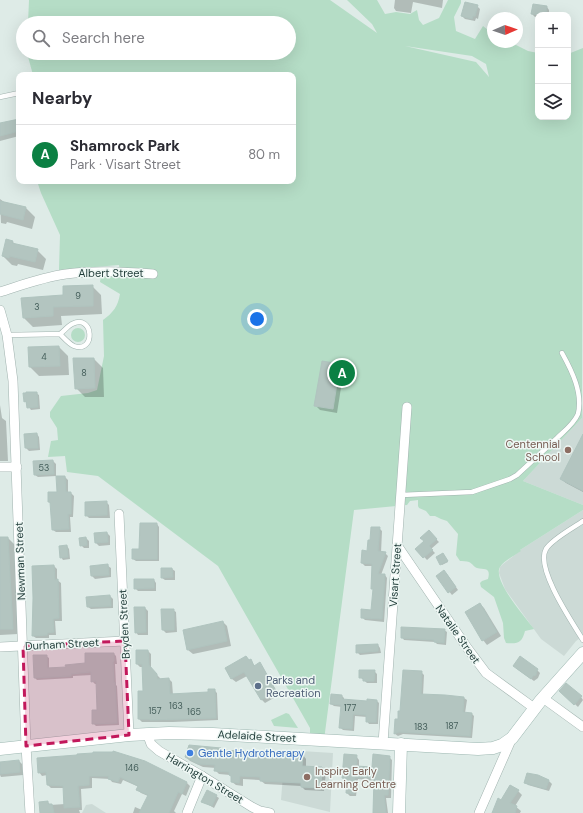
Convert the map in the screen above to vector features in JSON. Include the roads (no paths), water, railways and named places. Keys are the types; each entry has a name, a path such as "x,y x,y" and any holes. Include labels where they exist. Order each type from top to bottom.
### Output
{"street":[{"name":"Albert Street","path":"0,292 49,277 70,273 100,272 153,274"},
{"name":"Newman Street","path":"0,310 7,335 13,381 26,746 30,813"},
{"name":"Visart Street","path":"383,743 407,407"},
{"path":"0,467 17,467"},
{"name":"Bryden Street","path":"119,514 130,735"},
{"name":"Natalie Street","path":"397,545 486,673 534,708"},
{"name":"Durham Street","path":"0,648 125,641"},
{"path":"479,813 512,738 534,708 583,653"},
{"path":"543,698 583,727"},
{"name":"Adelaide Street","path":"0,749 147,733 213,734 486,749 502,745 512,738"},
{"name":"Harrington Street","path":"147,733 151,744 159,751 252,807 260,811 270,813"},
{"path":"399,813 401,744"},
{"path":"187,813 202,776"}],"lane":[{"path":"0,98 16,94"},
{"path":"7,335 60,334 69,326 77,322 84,324 90,330 88,342 77,347 70,344 60,334"},
{"path":"401,495 472,492 510,479 517,475 568,427 578,413 580,396 578,385 575,376 562,353"},
{"path":"583,521 549,545 544,554 550,581 558,598 583,640"}],"place":[{"name":"Shamrock Park","path":"342,373"},
{"name":"Centennial School","path":"568,450"},
{"name":"Parks and Recreation","path":"258,686"},
{"name":"Gentle Hydrotherapy","path":"190,753"},
{"name":"Inspire Early Learning Centre","path":"307,777"}]}
